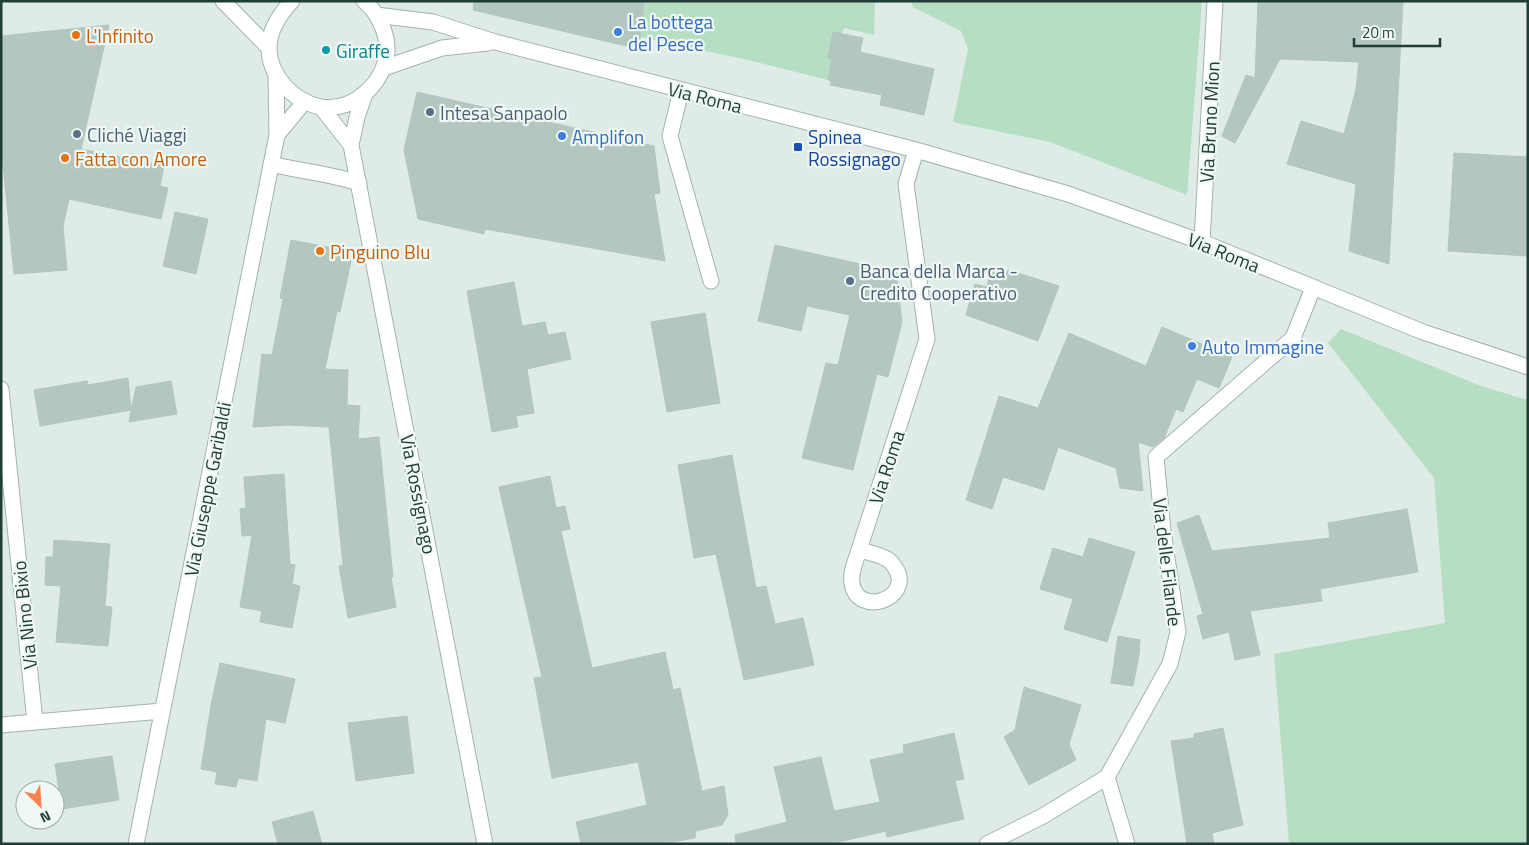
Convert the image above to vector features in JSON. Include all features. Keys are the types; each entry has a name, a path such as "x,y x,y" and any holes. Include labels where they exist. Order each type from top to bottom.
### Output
{"street":[{"path":"223,1 268,48 276,76 289,91 305,101 321,107 337,106 352,102 365,94 376,82 384,68 387,50 385,32 376,15 364,1"},
{"path":"268,48 272,29 281,13 292,1"},
{"name":"Via Bruno Mion","path":"1202,242 1215,1"},
{"name":"Via Roma","path":"376,15 433,22 494,42 916,150 1068,194 1202,242 1424,332 1528,368"},
{"name":"Via Roma","path":"384,68 442,48 494,42"},
{"name":"Via Giuseppe Garibaldi","path":"136,844 277,135 276,76"},
{"path":"681,91 670,136 711,281"},
{"name":"Via Rossignago","path":"365,94 357,117 351,145 485,844"},
{"name":"Via Giuseppe Garibaldi","path":"277,135 305,101"},
{"name":"Via Rossignago","path":"321,107 351,145"},
{"name":"Via Roma","path":"860,550 927,339 906,184 916,150"},
{"path":"271,164 311,174 340,177 359,183"},
{"name":"Via delle Filande","path":"987,844 1043,816 1107,777 1170,664 1178,632 1162,531 1156,457 1292,338 1313,288"},
{"name":"Via Nino Bixio","path":"1,389 35,722"},
{"path":"1,725 162,711"},
{"path":"1107,777 1127,844"}],"green space":[{"path":"644,1 875,1 874,35 844,28 842,34 833,32 828,58 832,59 828,80 748,60 641,37"},
{"path":"911,1 1202,1 1187,195 1050,142 953,122 968,49 961,31 913,7"},
{"path":"1341,329 1481,386 1528,400 1528,844 1289,844 1274,654 1445,623 1434,478 1328,343"}],"building":[{"path":"474,1 644,1 639,49 473,10"},
{"path":"1258,1 1403,1 1389,264 1349,251 1356,184 1287,164 1301,121 1344,134 1356,89 1359,62 1280,59 1235,143 1222,136 1246,75 1255,78"},
{"path":"109,25 81,149 164,166 160,186 168,188 161,219 69,199 63,226 67,270 14,274 1,145 1,36"},
{"path":"833,32 863,38 860,52 934,69 924,115 880,105 882,95 830,85 831,81 828,80 832,59 828,58"},
{"path":"417,92 654,146 660,193 654,194 665,261 485,229 484,234 418,219 404,150"},
{"path":"1454,153 1528,157 1528,256 1448,251"},
{"path":"175,212 208,219 196,274 163,266"},
{"path":"291,240 353,252 340,312 337,311 325,369 348,370 347,405 360,406 358,439 379,437 393,577 391,577 396,607 348,618 339,566 343,565 329,427 288,425 253,427 262,354 272,355 283,299 280,298"},
{"path":"775,245 896,272 902,322 888,377 877,374 853,470 802,458 826,363 838,365 850,315 807,306 801,331 758,321"},
{"path":"991,270 1006,274 1008,270 1059,286 1038,341 966,315 975,284 987,287"},
{"path":"514,282 522,326 545,322 548,335 565,332 571,359 527,369 534,413 516,416 518,427 492,432 467,291"},
{"path":"705,313 720,403 667,412 651,322"},
{"path":"1162,327 1232,357 1219,388 1197,379 1183,412 1176,409 1164,438 1153,447 1138,442 1143,491 1120,488 1116,468 1058,447 1044,490 1003,477 992,509 966,500 999,396 1038,408 1069,333 1146,366"},
{"path":"128,378 131,410 40,426 34,390 87,381 88,385"},
{"path":"171,381 177,414 129,422 136,387"},
{"path":"732,455 756,588 766,586 775,624 803,618 814,665 744,680 716,554 694,558 678,465"},
{"path":"284,474 290,564 295,565 292,584 300,586 292,628 260,622 262,611 240,607 252,535 242,536 240,509 246,508 244,477"},
{"path":"550,476 556,508 565,506 570,529 561,531 592,668 665,652 673,690 680,688 702,791 724,786 728,815 722,825 696,831 695,838 660,844 581,844 576,822 647,805 638,762 552,778 534,678 542,677 499,487"},
{"path":"1407,509 1418,572 1320,589 1322,601 1250,611 1260,655 1235,660 1229,632 1203,639 1197,616 1203,614 1177,523 1199,515 1212,551 1330,538 1328,523"},
{"path":"1089,538 1135,552 1107,642 1064,629 1073,599 1040,589 1053,548 1083,557"},
{"path":"54,540 110,544 105,606 112,607 108,646 56,642 61,586 45,585 46,557 53,557"},
{"path":"1118,636 1140,640 1133,686 1111,683"},
{"path":"220,663 295,679 285,723 266,719 257,781 238,778 236,787 215,784 217,772 201,769"},
{"path":"1024,687 1081,705 1069,744 1076,760 1029,785 1004,737 1015,730"},
{"path":"407,716 414,773 356,781 348,723"},
{"path":"1223,728 1243,825 1212,833 1214,844 1187,844 1171,741 1194,738 1194,734"},
{"path":"954,733 964,779 955,781 964,819 887,837 886,831 830,844 736,844 735,835 787,822 774,767 821,757 834,811 880,802 870,760 904,753 903,745"},
{"path":"112,756 119,800 65,809 65,780 57,780 55,764"},
{"path":"313,811 322,844 278,844 272,822"}],"place":[{"name":"La bottega del Pesce","path":"618,32"},
{"name":"L'Infinito","path":"76,35"},
{"name":"Giraffe","path":"326,50"},
{"name":"Intesa Sanpaolo","path":"430,112"},
{"name":"Cliché Viaggi","path":"77,134"},
{"name":"Amplifon","path":"562,136"},
{"name":"Spinea Rossignago","path":"798,147"},
{"name":"Fatta con Amore","path":"65,158"},
{"name":"Pinguino Blu","path":"320,251"},
{"name":"Banca della Marca - Credito Cooperativo","path":"850,281"},
{"name":"Auto Immagine","path":"1192,346"}]}
